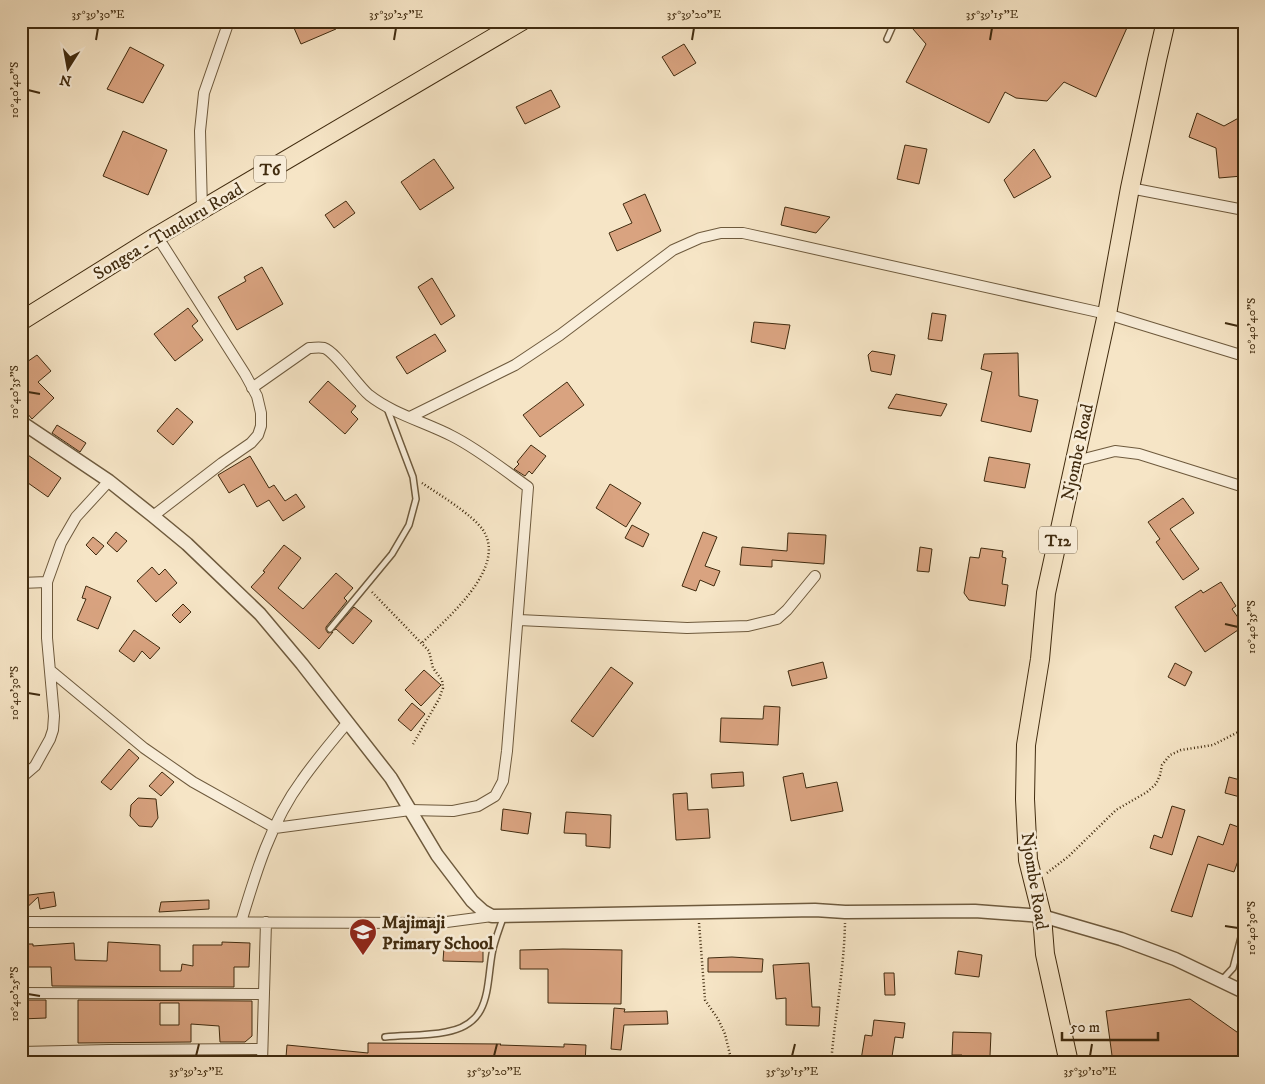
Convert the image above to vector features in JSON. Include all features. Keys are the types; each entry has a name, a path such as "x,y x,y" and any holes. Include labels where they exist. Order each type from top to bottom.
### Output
{"highway":[{"name":"Songea - Tunduru Road","path":"21,321 157,236 522,21"},
{"name":"Njombe Road","path":"1069,1063 1045,954 1042,916 1028,860 1025,800 1026,745 1040,659 1046,593 1076,462 1107,314 1156,60 1166,21"}],"street":[{"path":"202,210 200,131 204,93 229,21"},
{"path":"1130,188 1244,210"},
{"path":"410,417 515,365 560,335 673,250 700,238 721,233 744,233 1107,314 1244,356"},
{"path":"153,516 251,443 258,435 262,412 257,396 157,236"},
{"path":"50,670 144,748 193,782 274,828 410,810 453,811 478,806 494,796 503,781 505,766 519,620 523,538 528,487 453,436 386,406 369,395 331,352 325,348 309,348 252,388"},
{"path":"21,422 109,481 153,516 187,544 260,614 348,722 390,778 437,855 472,901 483,911 498,916"},
{"path":"1076,462 1114,452 1139,454 1244,487"},
{"path":"21,778 35,766 53,730 54,716 47,638 47,582 61,543 76,517 109,481"},
{"path":"519,620 687,628 756,625 777,619 787,610 815,576"},
{"path":"21,583 47,582"},
{"path":"242,922 258,867 274,828 301,781 348,722"},
{"path":"21,922 439,923 498,916 816,910 845,912 975,911 1042,916 1121,939 1175,959 1244,992"},
{"path":"262,1063 266,922"},
{"path":"21,993 263,994"},
{"path":"21,1052 262,1050"}],"lane":[{"path":"887,39 895,21"},
{"path":"330,629 392,554 409,525 416,498 413,477 386,406"},
{"path":"385,1037 447,1032 465,1025 476,1016 482,1009 486,997 498,916"},
{"path":"1222,981 1233,968 1244,926"}],"path":[{"path":"413,477 465,513 482,529 488,543 488,561 484,573 472,590 422,643"},
{"path":"366,587 429,651 431,664 442,680 443,688 432,712 413,744"},
{"path":"1034,883 1068,856 1116,810 1156,784 1162,765 1170,755 1181,750 1213,745 1244,729"},
{"path":"698,912 705,1000 718,1019 725,1034 732,1063"},
{"path":"831,1063 844,955 845,912"}],"building":[{"path":"291,21 333,21 336,29 301,44"},
{"path":"906,21 1130,21 1096,97 1064,82 1047,101 1016,98 1005,92 989,123 906,82 926,44"},
{"path":"684,44 696,63 674,76 662,57"},
{"path":"130,47 164,65 143,103 107,89"},
{"path":"551,90 560,107 525,124 516,107"},
{"path":"1197,113 1224,126 1244,115 1242,176 1219,178 1216,148 1189,137"},
{"path":"123,131 167,150 148,195 103,176"},
{"path":"905,145 927,149 919,184 897,179"},
{"path":"1034,149 1051,177 1014,198 1004,180"},
{"path":"434,159 454,188 420,210 401,182"},
{"path":"645,194 661,231 617,251 609,233 632,223 623,204"},
{"path":"346,201 355,213 334,228 325,215"},
{"path":"785,207 830,217 816,233 781,225"},
{"path":"262,267 283,304 237,330 218,297 246,281 244,277"},
{"path":"432,278 455,316 441,325 418,287"},
{"path":"188,308 198,321 192,326 203,340 175,361 154,334"},
{"path":"932,313 946,315 942,341 928,339"},
{"path":"754,322 790,325 785,349 751,342"},
{"path":"435,334 446,351 407,374 396,357"},
{"path":"872,351 895,355 891,375 871,371 868,355"},
{"path":"1018,353 1019,396 1038,400 1031,432 981,421 992,372 981,369 984,354"},
{"path":"37,355 51,371 38,382 54,398 32,419 21,406 21,366"},
{"path":"328,381 356,406 351,412 358,419 345,434 309,402"},
{"path":"567,382 584,405 540,437 523,415"},
{"path":"896,394 947,404 941,416 888,408"},
{"path":"177,408 193,422 173,445 157,431"},
{"path":"57,425 86,443 80,452 52,433"},
{"path":"531,445 546,456 532,474 529,471 525,476 514,469 519,464 517,462"},
{"path":"25,453 61,478 48,497 21,478 21,460"},
{"path":"250,456 269,488 274,485 285,501 296,494 305,507 283,521 269,500 257,507 244,484 229,493 218,475"},
{"path":"989,457 1030,464 1025,488 984,481"},
{"path":"610,484 641,503 626,527 596,508"},
{"path":"1183,498 1194,513 1170,529 1199,569 1183,580 1156,542 1160,539 1148,522"},
{"path":"632,525 649,534 643,547 625,538"},
{"path":"116,532 127,541 117,552 107,543"},
{"path":"703,532 717,537 705,566 720,571 714,586 700,580 696,591 682,586"},
{"path":"788,533 826,535 824,564 772,560 772,567 740,565 742,547 787,551"},
{"path":"93,537 104,546 96,555 86,545"},
{"path":"284,545 301,558 278,588 303,609 336,573 353,588 344,598 347,601 326,627 328,633 333,632 319,649 251,587 265,572 263,571"},
{"path":"920,547 932,549 929,572 917,571"},
{"path":"981,548 1003,551 1002,557 1006,558 1002,584 1008,585 1005,606 969,600 964,593 970,557 979,558"},
{"path":"152,567 159,575 165,569 177,583 156,602 137,581"},
{"path":"1221,582 1236,606 1232,609 1244,626 1205,652 1175,607 1201,590 1203,593"},
{"path":"86,586 111,597 98,629 77,620 86,599 82,598"},
{"path":"183,604 191,612 180,623 172,615"},
{"path":"354,607 372,621 353,644 336,629 334,630"},
{"path":"134,630 160,648 150,659 142,651 134,662 119,651"},
{"path":"823,662 827,678 792,686 788,671"},
{"path":"1175,663 1192,672 1185,686 1168,677"},
{"path":"611,667 633,683 593,737 571,721"},
{"path":"424,670 441,685 421,706 405,690"},
{"path":"412,703 425,714 411,731 398,720"},
{"path":"764,706 780,707 778,745 720,742 721,718 763,719"},
{"path":"129,749 139,758 111,790 101,782"},
{"path":"162,772 174,782 161,796 149,786"},
{"path":"743,772 744,786 712,788 711,774"},
{"path":"803,773 806,788 837,782 843,811 791,821 783,777"},
{"path":"1229,777 1244,781 1244,798 1225,793"},
{"path":"687,793 688,810 708,809 710,838 676,840 673,794"},
{"path":"138,798 156,799 158,818 152,827 139,826 130,816 131,805"},
{"path":"1172,806 1185,810 1172,855 1150,848 1154,835 1162,838"},
{"path":"503,809 531,813 528,834 501,830"},
{"path":"566,812 611,815 610,848 586,846 586,834 564,833"},
{"path":"1230,824 1244,829 1244,844 1234,872 1208,864 1192,917 1171,911 1198,836 1223,845"},
{"path":"54,892 56,906 40,909 38,897 21,913 21,896"},
{"path":"209,900 209,909 159,912 161,902"},
{"path":"108,942 160,945 160,971 181,971 182,964 193,966 193,945 222,945 222,942 250,943 249,967 234,967 234,987 52,986 51,967 21,967 21,944 33,944 33,946 74,943 75,960 107,961"},
{"path":"444,947 483,948 483,962 443,961"},
{"path":"520,950 622,950 621,1004 548,1003 548,969 520,969"},
{"path":"958,951 982,955 979,977 955,974"},
{"path":"708,958 763,959 762,972 708,972"},
{"path":"809,963 812,1007 820,1007 819,1026 786,1025 786,998 776,999 773,965"},
{"path":"884,973 894,973 895,995 885,995"},
{"path":"1190,999 1244,1037 1244,1063 1113,1063 1106,1011"},
{"path":"21,1000 46,1000 46,1018 21,1019"},
{"path":"78,1000 252,1001 252,1036 245,1042 220,1042 219,1026 191,1024 191,1042 78,1043","holes":["160,1003 179,1003 179,1025 160,1025"]},
{"path":"614,1008 625,1009 624,1012 667,1011 668,1024 624,1025 621,1050 611,1049"},
{"path":"874,1020 905,1023 903,1038 895,1037 891,1063 861,1060 865,1035 872,1036"},
{"path":"953,1032 991,1033 990,1056 981,1056 981,1063 962,1063 962,1055 952,1055"},
{"path":"368,1043 501,1044 564,1047 564,1044 586,1045 585,1063 346,1063 286,1057 287,1045 368,1053"}],"place":[{"name":"Majimaji Primary School","path":"363,956"}]}
